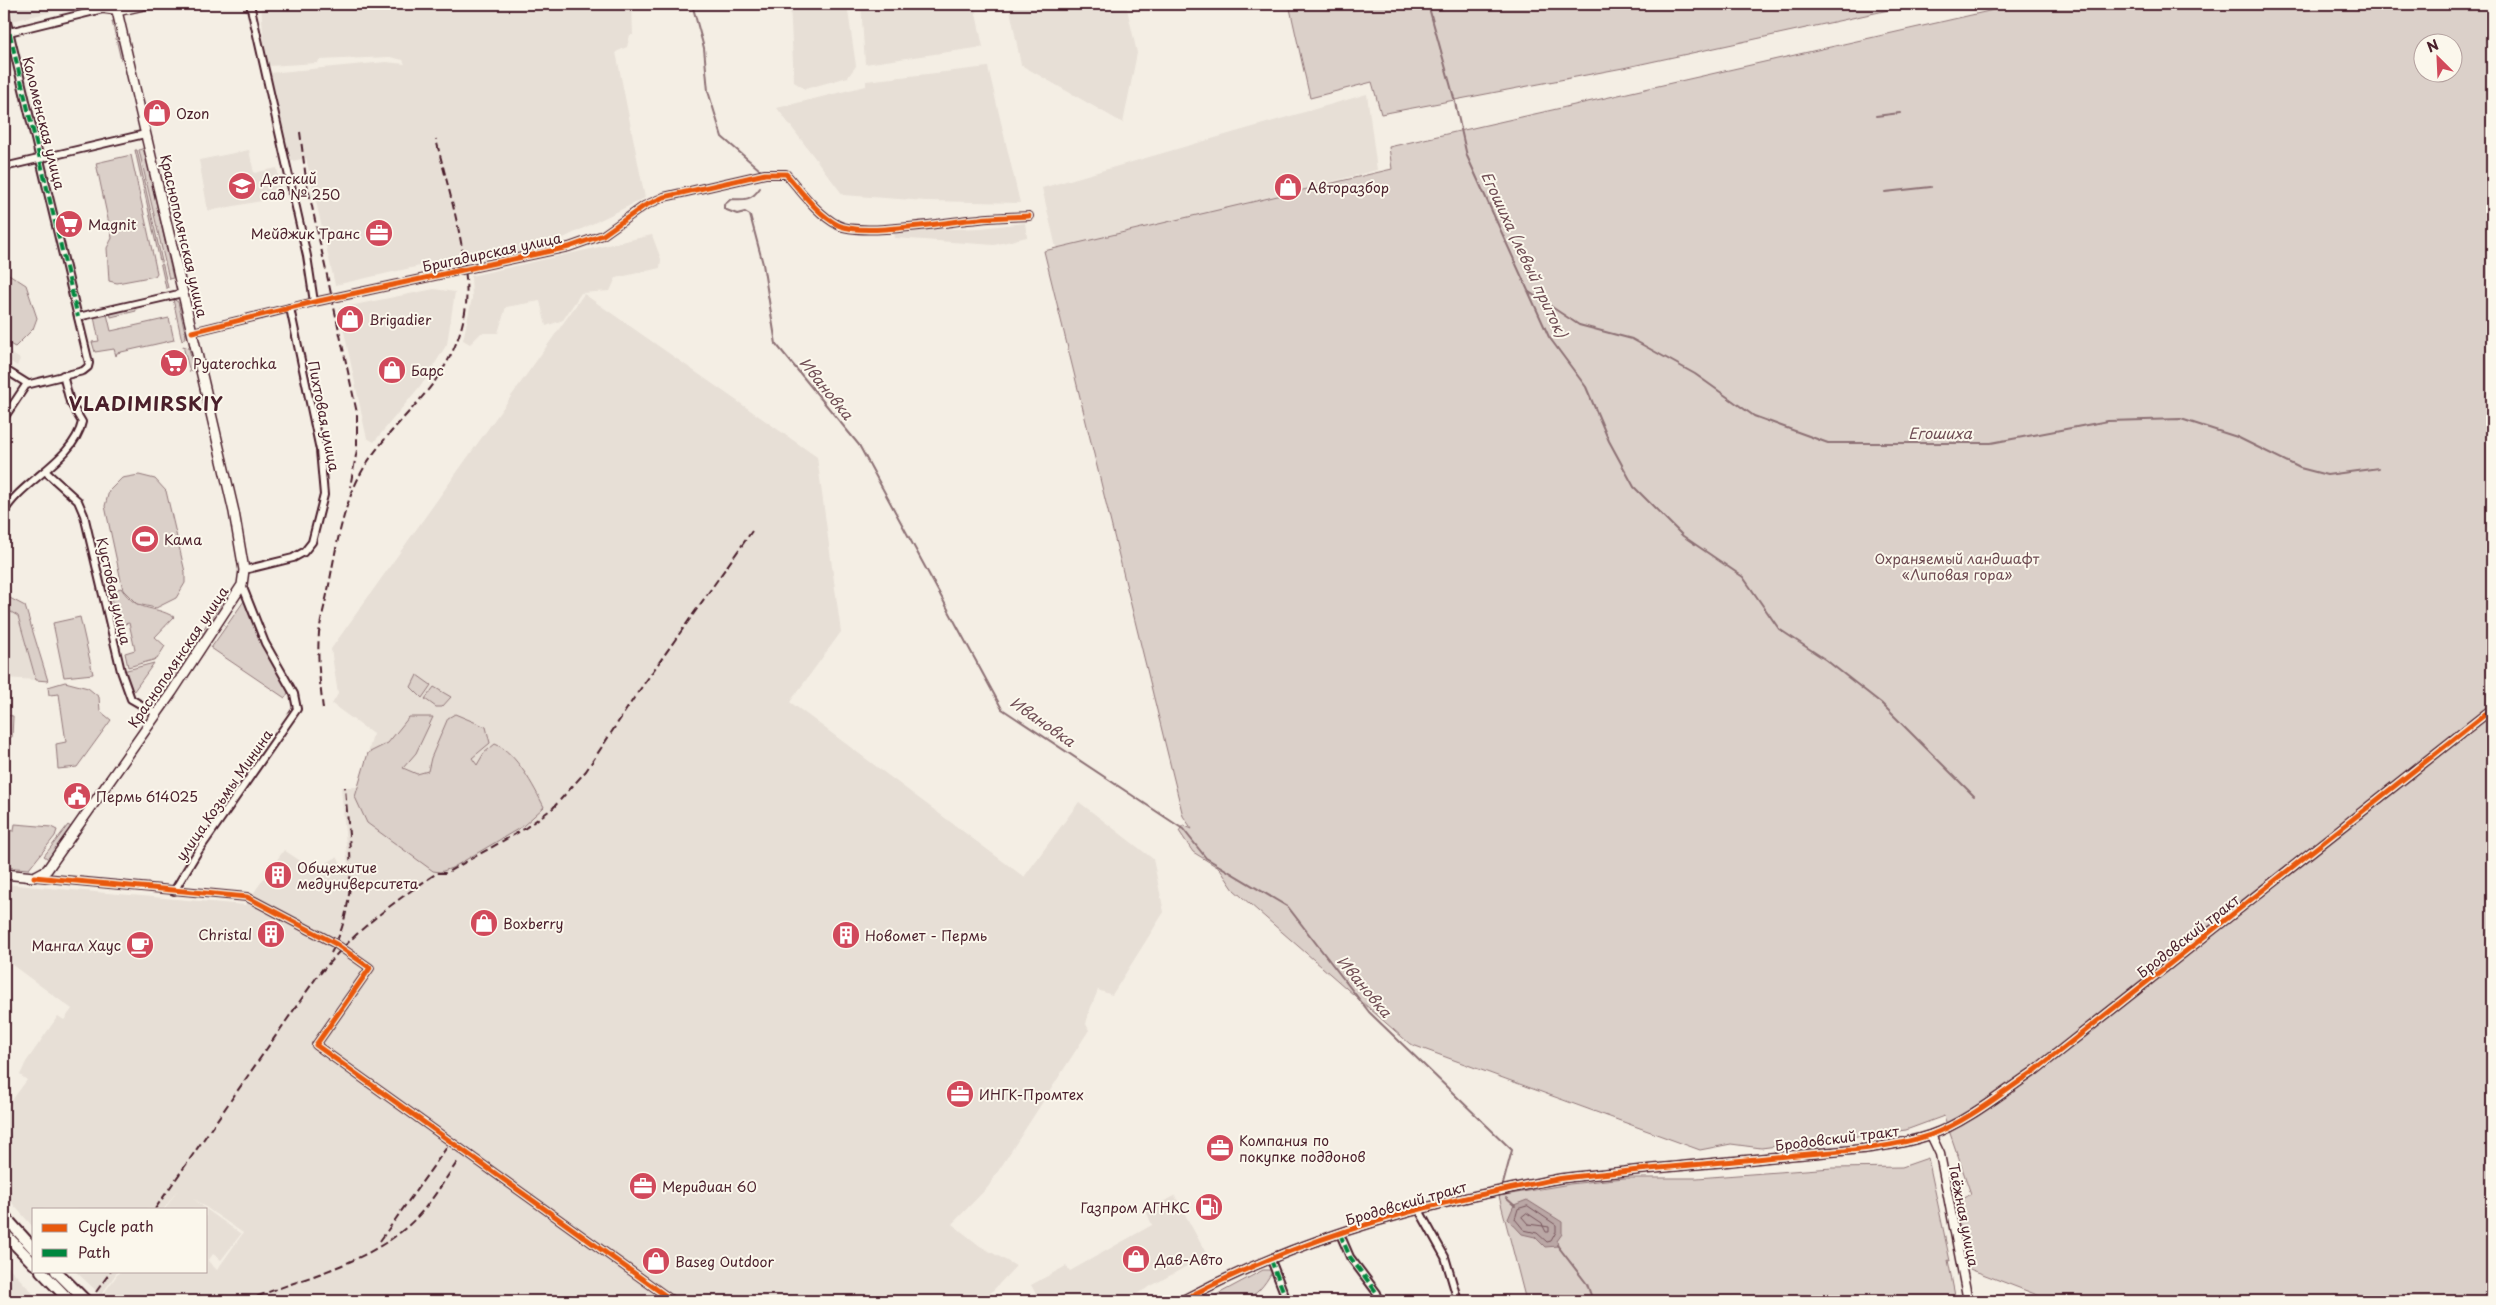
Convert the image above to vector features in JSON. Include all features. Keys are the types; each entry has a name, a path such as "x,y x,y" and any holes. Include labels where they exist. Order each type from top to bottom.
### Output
{"main road":[{"path":"117,11 148,4"},
{"name":"Краснополянская улица","path":"4,874 34,877 49,874 242,585 244,570 234,512 117,11"},
{"path":"4,1216 32,1247"},
{"path":"4,1233 32,1262"},
{"path":"42,1272 70,1301"},
{"path":"57,1272 86,1301"}],"street":[{"path":"250,4 307,256 314,302"},
{"path":"9,32 103,9 117,11"},
{"name":"Коломенская улица","path":"4,10 78,317 88,367 83,371 66,375"},
{"path":"4,167 145,134"},
{"name":"Бригадирская улица","path":"192,332 314,302 569,247 603,235 644,206 664,197 764,174 786,174 826,217 840,226 852,229 891,228 981,218 1029,216"},
{"path":"78,317 183,293"},
{"name":"Пихтовая улица","path":"244,570 293,558 304,552 312,542 324,494 320,450 290,308"},
{"path":"4,369 28,384"},
{"path":"4,418 19,392 28,384 66,375 70,402 82,422 80,432 46,472 10,500 4,512"},
{"name":"Кустовая улица","path":"46,472 78,500 84,515 121,671 131,699 157,714"},
{"name":"улица Козьмы Минина","path":"174,891 197,854 288,725 297,708 294,694 265,643 242,585"},
{"name":"Бродовский тракт","path":"1181,1301 1205,1288 1340,1234 1454,1200 1562,1178 1895,1144 1931,1134 1983,1106 2033,1072 2492,709"},
{"path":"49,874 174,891 247,897 336,944 370,968 316,1045 673,1301"},
{"name":"Таёжная улица","path":"1931,1134 1940,1154 1968,1301"},
{"path":"1419,1210 1444,1257 1458,1301"},
{"path":"1340,1234 1350,1257 1373,1287 1380,1301"},
{"path":"1272,1260 1287,1301"}],"shaded area":[{"path":"7,4 85,4 12,21"},
{"path":"261,4 632,4 633,35 630,35 627,47 616,52 645,198 545,247 478,262 469,255 335,285 306,158 288,162 269,73 386,62 405,64 403,60 390,57 319,60 318,63 268,66 265,62"},
{"path":"790,4 847,4 856,66 848,77 805,89 794,82"},
{"path":"861,4 974,4 983,47 865,64"},
{"path":"1009,4 1126,4 1137,53 1123,123 1021,65"},
{"path":"988,67 1020,203 926,201 843,195 777,108 866,86 866,81"},
{"path":"1367,94 1377,170 1057,252 1042,188"},
{"name":"Детский сад № 250","path":"249,150 254,173 277,168 282,197 208,211 199,160"},
{"path":"1025,223 1027,237 994,245 895,238 894,231 981,228"},
{"path":"652,235 661,259 660,268 616,278 610,291 581,293 563,320 546,326 540,301 506,307 498,333 481,333 470,344 463,340 472,298 471,276"},
{"path":"434,289 455,292 447,344 425,380 374,442 367,438 339,308"},
{"path":"584,294 817,457 841,632 790,702 1024,877 1079,802 1153,859 1164,912 1112,995 1098,990 1086,1024 1089,1030 988,1187 952,1224 980,1246 1016,1266 983,1301 108,1301 102,1296 119,1272 208,1272 208,1261 217,1270 243,1233 194,1199 205,1208 166,1208 178,1189 165,1208 32,1208 32,1226 4,1194 4,1111 27,1080 20,1075 26,1062 58,1016 64,1020 72,1009 4,959 4,884 245,905 284,850 314,870 337,857 345,870 348,867 341,787 359,787 373,734 332,704 338,694 331,649"},
{"path":"4,349 20,359 17,366 4,357"},
{"path":"4,608 18,616 36,680 4,678"},
{"path":"1175,1196 1207,1255 1124,1301 1040,1301 1031,1285 1066,1266 1070,1271 1152,1225 1146,1210"},
{"path":"208,1210 241,1234 221,1260 213,1254 208,1261"},
{"path":"4,1262 40,1301 4,1301"},
{"path":"76,1272 117,1272 101,1295"}],"green space":[{"path":"1289,4 1916,4 1623,68 1381,114 1372,82 1310,98"},
{"name":"Охраняемый ландшафт «Липовая гора»","path":"2020,4 2492,4 2492,1301 2053,1301 1967,1268 1955,1204 1971,1194 1944,1116 1906,1130 1761,1148 1731,1144 1700,1150 1410,1044 1234,890 1219,868 1193,852 1179,831 1183,825 1192,829 1183,816 1044,251 1392,169 1389,147"},
{"path":"112,21 116,21 124,56 121,60"},
{"path":"144,148 173,278 169,279 139,150"},
{"path":"135,150 137,150 168,288 166,288"},
{"path":"131,155 157,273 155,276 117,283 109,281 107,248 112,238 96,163"},
{"path":"4,271 26,285 37,318 33,329 15,347 4,341"},
{"path":"173,299 178,302 186,336 182,341"},
{"path":"135,306 136,311 111,317 110,312"},
{"path":"107,314 111,331 169,318 174,340 117,353 116,356 114,349 95,352 92,342 99,341 94,317"},
{"path":"183,346 189,348 193,368 190,372"},
{"name":"Кама","path":"139,475 155,479 166,491 185,572 185,583 176,598 156,608 137,604 123,590 105,506 109,491 122,478"},
{"path":"121,588 133,602 174,617 155,637 165,646 157,659 128,667 125,653 135,650 129,623 119,625 109,592"},
{"path":"228,594 229,597 192,654 186,654"},
{"path":"4,595 25,606 48,681 36,680 18,616 4,608"},
{"path":"244,601 259,636 287,688 288,693 285,698 211,648"},
{"path":"80,617 93,674 64,677 53,623"},
{"path":"184,657 187,661 157,705 153,708 149,706"},
{"path":"154,663 131,695 123,671"},
{"path":"417,675 431,685 422,698 411,687"},
{"path":"65,682 88,688 99,697 100,711 111,720 77,767 58,769 56,744 66,742 59,694 49,695 48,687"},
{"path":"434,687 451,697 442,707 436,707 425,699"},
{"path":"455,714 486,727 490,743 472,758 477,765 484,753 495,744 503,748 524,771 544,807 523,826 452,868 440,872 433,871 367,823 355,797 368,753 388,743 409,717 433,717 416,753 403,768 417,774 428,771 431,758 448,718"},
{"path":"4,715 13,716 12,737 4,737"},
{"path":"15,824 51,827 57,830 55,836 29,869 4,867 4,830 14,831"},
{"path":"68,825 72,828 50,860 44,856"},
{"path":"1928,1158 1950,1261 1948,1260 1956,1301 1526,1301 1499,1196 1570,1184 1624,1178 1697,1178 1832,1168 1902,1167"},
{"path":"1263,1270 1273,1270 1260,1290 1246,1299 1205,1301"}],"water":[{"path":"1527,1200 1562,1222 1562,1234 1557,1241 1558,1246 1545,1247 1535,1237 1522,1234 1508,1219 1514,1205"}],"waterway":[{"name":"Ивановка","path":"692,4 704,48 708,91 722,137 760,170"},
{"name":"Егошиха (левый приток)","path":"1428,4 1454,98 1467,156 1549,337 1586,387 1609,441 1634,487 1683,536 1743,577 1779,629 1826,660 1881,703 1974,796"},
{"path":"1876,116 1900,113"},
{"path":"1885,192 1931,187"},
{"name":"Ивановка","path":"760,188 754,195 748,198 731,199 724,205 724,209 737,214 745,212 750,215 763,264 776,344 859,445 1002,709 1183,829 1206,858 1288,907 1369,1012 1512,1150 1503,1184"},
{"name":"Егошиха","path":"1529,292 1579,325 1632,339 1695,374 1754,416 1828,443 1991,443 2108,421 2181,419 2237,437 2300,468 2327,475 2379,468"},
{"name":"Ивановка","path":"1506,1198 1515,1206"},
{"name":"Ивановка","path":"1557,1245 1587,1284 1593,1301"}],"railway":[{"path":"300,132 306,179 357,413 357,450 350,487"},
{"path":"323,709 320,681 319,633 339,535 348,502 362,471 371,457 438,377 449,359 464,317 466,276 463,253 453,204 436,139"},
{"path":"320,974 346,944 405,895 437,873 446,873 524,829 553,808 586,771 634,698 752,531"},
{"path":"331,953 340,933 349,892 350,851 345,787"},
{"path":"156,1208 323,968"},
{"path":"380,1241 447,1147"},
{"path":"246,1301 352,1261 392,1239 423,1210 458,1161"},
{"path":"96,1292 110,1272"}],"marked path":[{"path":"4,10 78,317"},
{"path":"1340,1234 1350,1257 1377,1293 1380,1301"},
{"path":"1271,1260 1287,1301"}],"cycle path":[{"path":"192,332 314,302 569,247 603,235 644,206 664,197 765,174 786,174 823,215 838,225 849,228 885,229 985,218 1029,216"},
{"path":"1181,1301 1258,1264 1297,1248 1379,1221 1462,1199 1564,1178 1847,1151 1914,1140 1943,1130 1983,1107 2033,1072 2492,709"},
{"path":"34,877 247,897 336,944 370,968 316,1045 673,1301"}],"place":[{"name":"Ozon","path":"157,113"},
{"name":"Детский сад № 250","path":"242,186"},
{"name":"Авторазбор","path":"1288,187"},
{"name":"Magnit","path":"69,224"},
{"name":"Мейджик Транс","path":"379,233"},
{"name":"Brigadier","path":"350,319"},
{"name":"Pyaterochka","path":"174,363"},
{"name":"Барс","path":"392,370"},
{"name":"Кама","path":"145,539"},
{"name":"Пермь 614025","path":"77,796"},
{"name":"Общежитие медуниверситета","path":"278,875"},
{"name":"Boxberry","path":"484,923"},
{"name":"Christal","path":"271,934"},
{"name":"Новомет - Пермь","path":"846,935"},
{"name":"Мангал Хаус","path":"140,945"},
{"name":"ИНГК-Промтех","path":"960,1094"},
{"name":"Компания по покупке поддонов","path":"1220,1148"},
{"name":"Меридиан 60","path":"643,1186"},
{"name":"Газпром АГНКС","path":"1209,1207"},
{"name":"Дав-Авто","path":"1136,1259"},
{"name":"Baseg Outdoor","path":"656,1261"}],"district":[{"name":"VLADIMIRSKIY","path":"146,403"}]}
